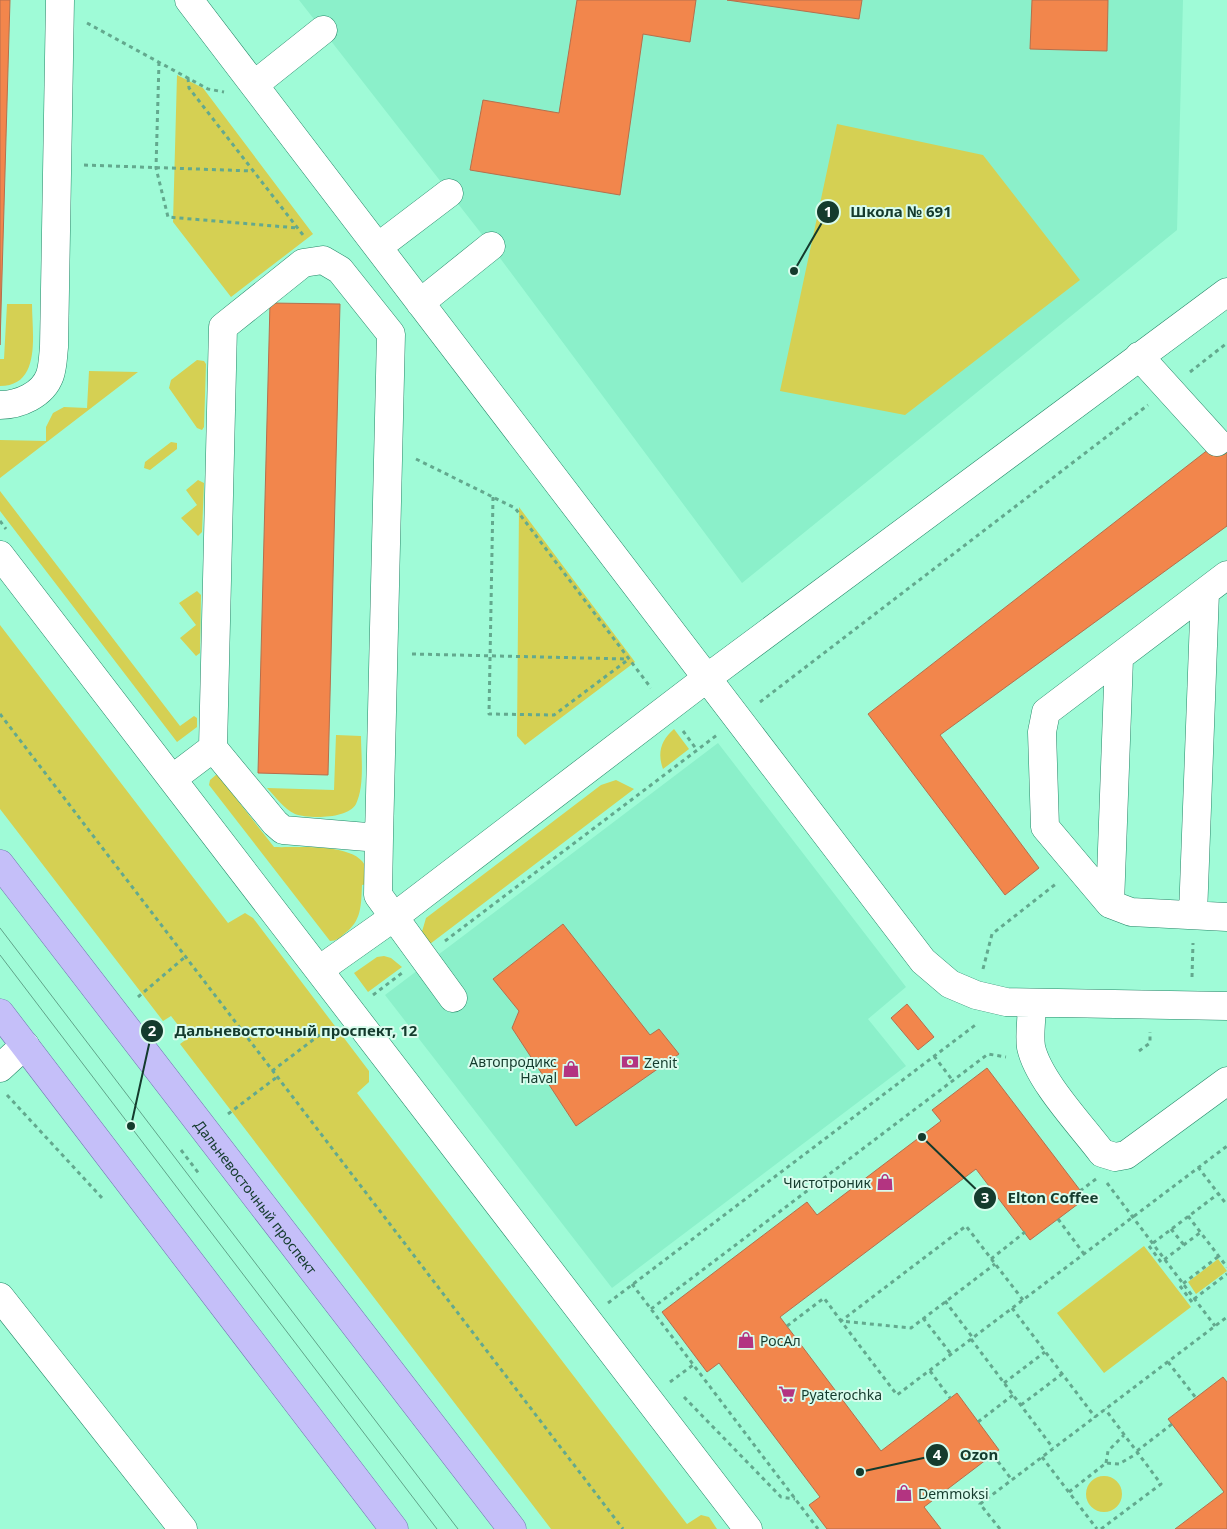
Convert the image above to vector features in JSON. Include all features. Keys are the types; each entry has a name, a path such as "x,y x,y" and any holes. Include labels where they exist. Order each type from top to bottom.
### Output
{"main road":[{"name":"Дальневосточный проспект","path":"0,864 512,1529"},
{"path":"0,1013 394,1529"}],"street":[{"path":"188,0 923,961 979,1007 1006,1002 1032,1004 1227,1006"},
{"path":"0,405 14,405 33,396 50,376 54,347 60,4"},
{"path":"254,85 323,30"},
{"path":"378,247 449,192"},
{"path":"391,334 490,246"},
{"path":"379,838 284,830 275,823 213,748 223,327 303,262 323,260 340,270 391,334 378,895 422,959 452,998"},
{"path":"319,970 394,917 707,678 1227,292"},
{"path":"1139,356 1217,442"},
{"path":"6,546 172,779 748,1529"},
{"path":"1227,575 1046,712 1042,732 1045,827 1110,904 1130,912 1227,916"},
{"path":"1193,915 1205,592"},
{"path":"1110,904 1119,658"},
{"path":"172,779 213,748"},
{"path":"1032,1004 1031,1045 1036,1061 1044,1076 1102,1152 1115,1157 1126,1155 1227,1081"},
{"path":"0,1068 25,1045"},
{"path":"0,1297 183,1529"}],"path":[{"path":"60,4 159,62 208,88 241,95 254,85"},
{"path":"159,62 156,168 168,217 298,228"},
{"path":"188,78 189,88 323,260"},
{"path":"58,164 253,171"},
{"path":"366,1001 738,719 1227,343"},
{"path":"388,446 515,508 697,750"},
{"path":"493,497 489,714 554,715 629,659"},
{"path":"0,521 6,546"},
{"path":"384,654 629,659"},
{"path":"0,714 623,1529"},
{"path":"601,1308 934,1056 979,1007 992,934 1078,866"},
{"path":"1192,1006 1193,915"},
{"path":"138,997 185,957"},
{"path":"272,1071 336,1022"},
{"path":"1139,1051 1150,1043 1150,1023"},
{"path":"651,1309 988,1054 1012,1058"},
{"path":"934,1056 953,1081"},
{"path":"228,1114 277,1077"},
{"path":"6,1094 104,1199"},
{"path":"787,1326 824,1298 897,1395 1227,1146"},
{"path":"181,1150 200,1175"},
{"path":"1198,1167 1227,1205"},
{"path":"1080,1191 1101,1175"},
{"path":"1151,1245 1218,1194"},
{"path":"1188,1216 1227,1267"},
{"path":"1132,1217 1161,1262 1201,1232"},
{"path":"1058,1219 1084,1254"},
{"path":"841,1321 966,1226 1023,1300"},
{"path":"1171,1229 1184,1245"},
{"path":"991,1259 1025,1232"},
{"path":"1215,1326 1180,1286 1219,1256"},
{"path":"1165,1259 1183,1283"},
{"path":"841,1321 911,1328 995,1264"},
{"path":"1193,1300 1227,1274"},
{"path":"632,1284 818,1529"},
{"path":"946,1301 1004,1383 1054,1448"},
{"path":"1012,1308 1095,1417"},
{"path":"1000,1529 980,1504 1227,1317"},
{"path":"923,1318 951,1354"},
{"path":"1004,1383 1045,1352"},
{"path":"1168,1362 1196,1398"},
{"path":"678,1376 693,1364"},
{"path":"930,1371 950,1398"},
{"path":"1021,1405 1062,1374"},
{"path":"670,1382 677,1389"},
{"path":"978,1422 1013,1395"},
{"path":"684,1396 781,1497 795,1499"},
{"path":"1101,1529 1161,1484 1105,1409"},
{"path":"1068,1492 1106,1464 1119,1464 1172,1424"},
{"path":"1106,1464 1108,1451 1124,1435"},
{"path":"993,1454 1012,1480"},
{"path":"1042,1456 1097,1529"}],"shaded area":[{"path":"299,0 1183,0 1177,230 742,583 491,246"},
{"path":"177,75 203,88 313,234 231,297 173,222"},
{"path":"837,124 983,155 1080,280 905,415 780,391"},
{"path":"7,304 32,304 32,356 29,368 23,377 13,384 0,386 0,359 4,359"},
{"path":"197,360 204,361 206,364 204,427 202,430 197,428 169,388 171,380"},
{"path":"89,371 138,372 0,478 0,440 46,441 46,427 53,413 64,407 87,408"},
{"path":"171,442 177,443 177,449 150,470 144,468 145,462"},
{"path":"198,480 204,483 202,532 198,536 181,518 197,505 186,490"},
{"path":"0,491 180,726 194,716 197,718 197,727 177,742 0,511"},
{"path":"519,507 635,662 525,745 517,736"},
{"path":"197,591 201,595 200,653 196,656 180,638 196,625 179,603"},
{"path":"0,625 228,923 245,913 253,918 369,1071 369,1082 357,1093 687,1524 701,1515 709,1517 717,1529 551,1529 180,1044 188,1038 171,1016 163,1021 0,809"},
{"path":"674,729 689,749 663,769 660,758 661,747"},
{"path":"336,735 361,736 362,779 356,804 352,809 337,815 309,817 291,812 267,788 334,790"},
{"path":"718,743 906,987 868,1019 906,1066 612,1288 385,995"},
{"path":"217,774 274,847 311,847 339,850 361,860 366,868 367,884 362,885 359,912 354,924 339,938 330,941 209,785 210,780"},
{"path":"616,780 634,789 426,947 421,935 426,918 601,785"},
{"path":"377,957 391,958 402,967 368,992 354,973"},
{"path":"1144,1246 1191,1307 1104,1373 1057,1313"},
{"path":"1218,1259 1227,1271 1196,1294 1188,1282"},
{"path":"1104,1476 1111,1477 1117,1481 1121,1487 1121,1501 1117,1507 1111,1511 1104,1512 1097,1511 1091,1507 1087,1501 1086,1494 1087,1487 1091,1481 1097,1477"}],"building":[{"path":"0,0 10,0 0,345"},
{"path":"577,0 696,0 690,42 643,34 620,195 470,170 483,100 559,113"},
{"path":"727,0 862,0 859,19"},
{"path":"1032,0 1108,0 1107,51 1030,49"},
{"path":"270,303 340,304 328,775 258,773"},
{"path":"1227,435 1227,526 940,735 1039,868 1005,895 868,714"},
{"path":"563,924 650,1035 659,1029 679,1054 576,1126 512,1028 519,1011 493,979"},
{"path":"907,1004 934,1037 918,1050 891,1018"},
{"path":"987,1068 1086,1198 1030,1240 976,1169 780,1317 881,1451 957,1393 999,1450 924,1507 941,1529 827,1529 809,1505 820,1497 719,1363 707,1372 662,1312 807,1202 817,1215 941,1121 932,1110"},
{"path":"1223,1377 1227,1382 1227,1529 1175,1529 1224,1492 1168,1419"}],"tram line":[{"path":"0,928 458,1529"},
{"path":"0,955 437,1529"}],"place":[{"name":"Школа № 691","path":"794,271"},
{"name":"Zenit","path":"630,1062"},
{"name":"Автопродикс Haval","path":"571,1069"},
{"name":"Дальневосточный проспект, 12","path":"131,1126"},
{"name":"Elton Coffee","path":"922,1137"},
{"name":"Чистотроник","path":"885,1182"},
{"name":"РосАл","path":"746,1340"},
{"name":"Pyaterochka","path":"787,1394"},
{"name":"Ozon","path":"860,1472"},
{"name":"Demmoksi","path":"904,1493"}]}
